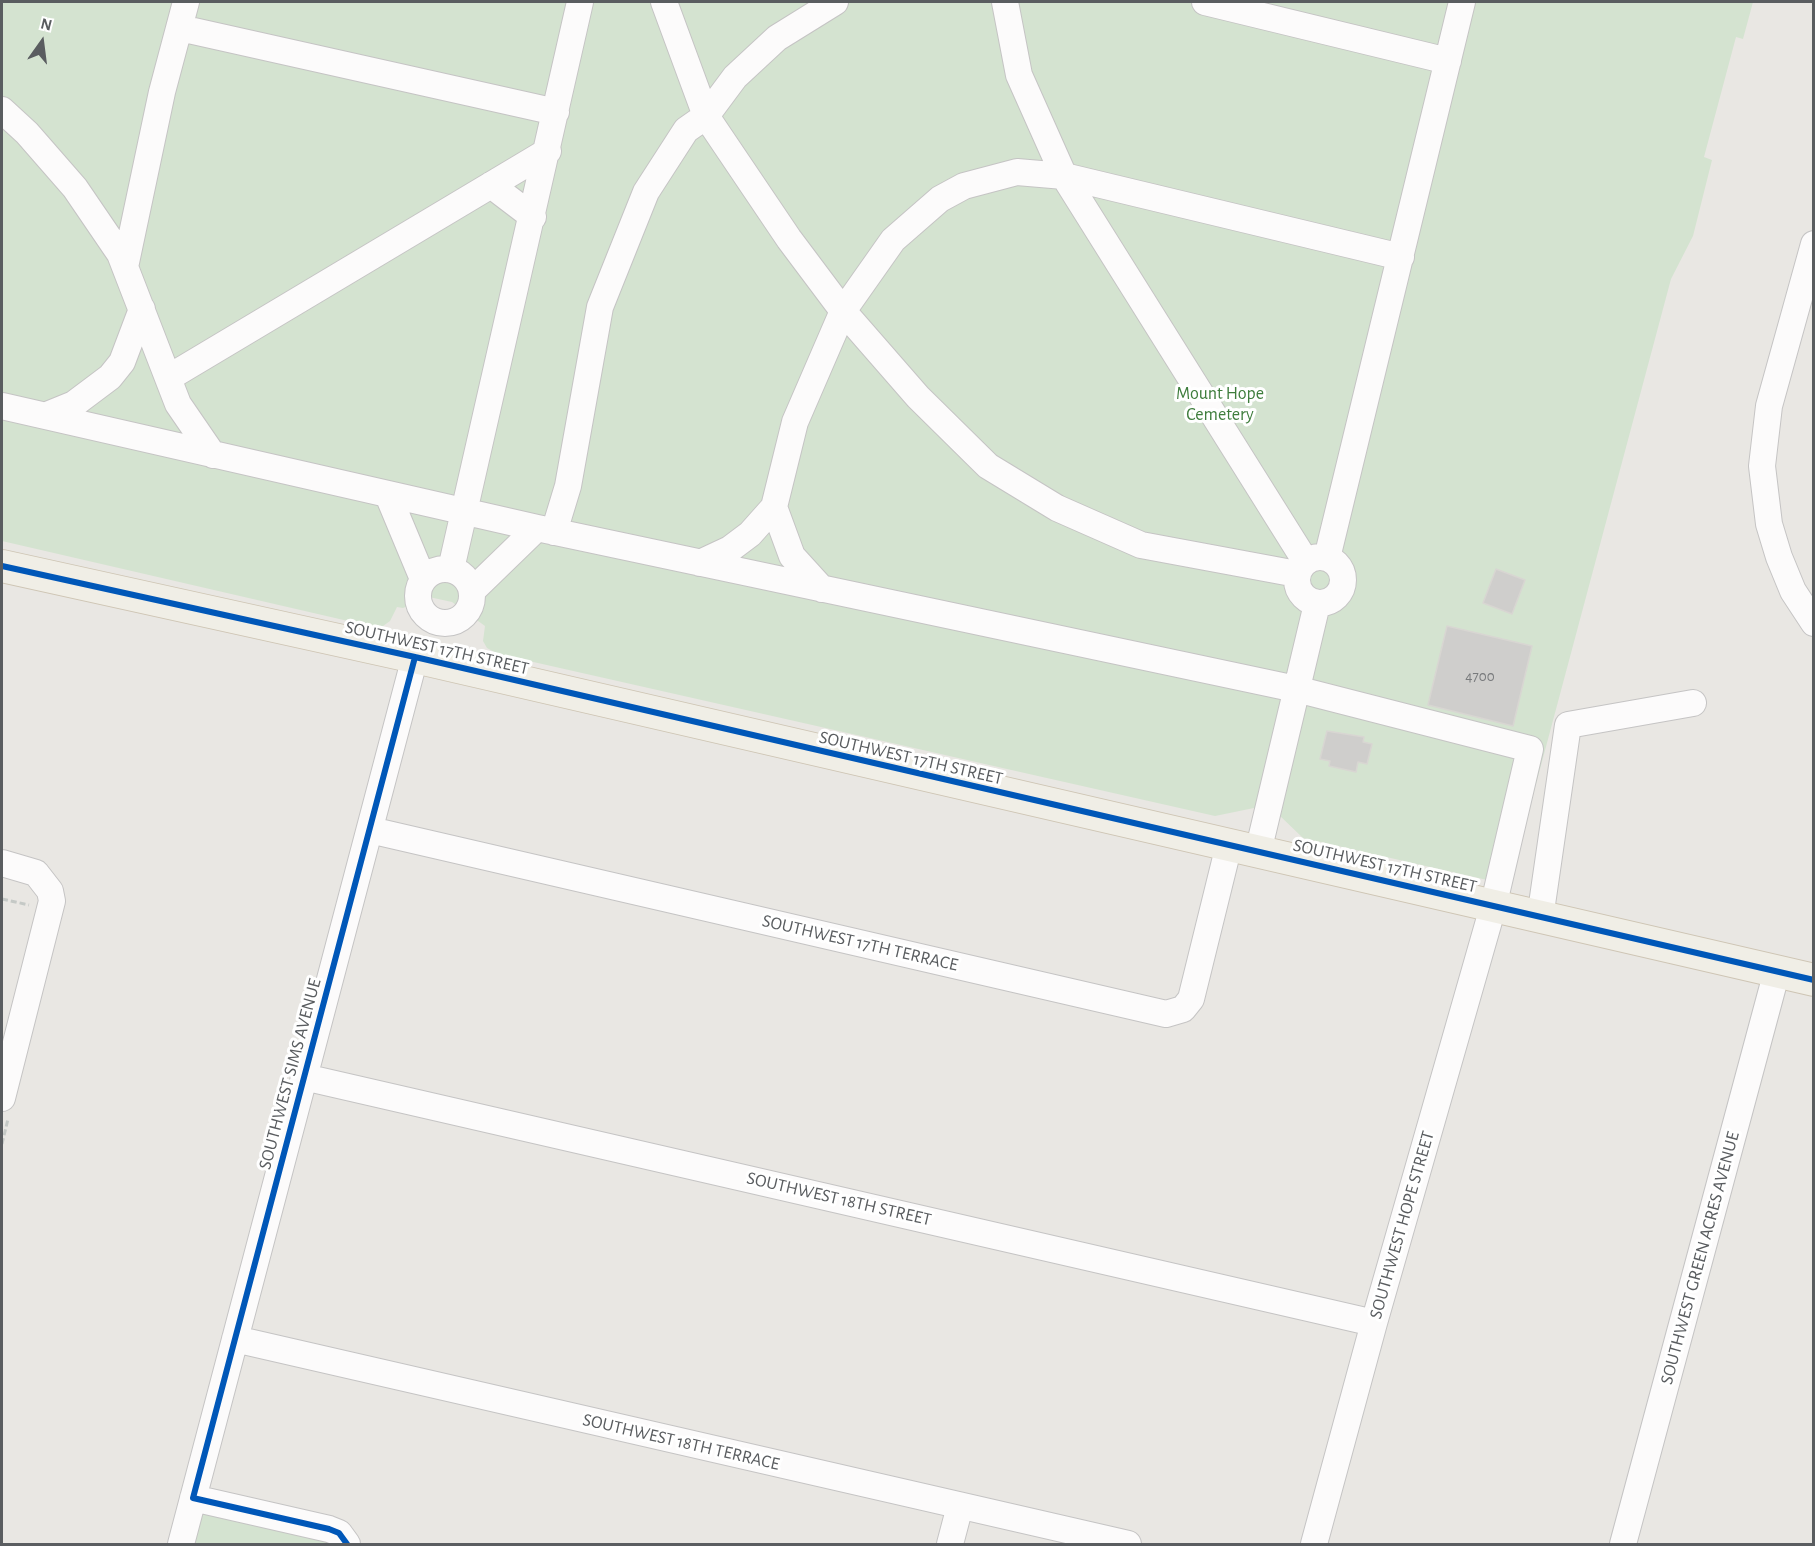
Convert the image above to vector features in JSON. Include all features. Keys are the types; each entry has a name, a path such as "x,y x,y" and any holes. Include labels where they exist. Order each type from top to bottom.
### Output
{"main road":[{"name":"SOUTHWEST 17TH STREET","path":"2,566 422,659 1814,980"}],"street":[{"path":"125,267 162,92 186,2"},
{"path":"451,569 533,218 580,2"},
{"path":"664,2 706,116 789,238 843,311 918,397 988,466 1057,508 1141,545 1310,565 1339,567 1344,581 1342,588 1332,600 1317,604 1303,597 1298,590 1310,565 1401,257 1462,2"},
{"path":"472,591 545,530 568,486 600,307 646,192 686,130 706,116 735,77 777,38 835,2"},
{"path":"1005,2 1019,75 1064,176 1310,565"},
{"path":"1205,2 1448,61"},
{"path":"180,28 556,112"},
{"path":"2,110 27,133 75,188 120,254 178,404 213,455"},
{"path":"168,378 548,152"},
{"path":"700,563 730,549 750,534 774,507 795,422 843,311 893,240 940,199 964,186 1017,172 1064,176 1401,257"},
{"path":"491,185 533,218"},
{"path":"1814,244 1769,406 1762,466 1769,524 1779,557 1793,591 1814,623"},
{"path":"47,415 74,404 110,377 122,362 142,309"},
{"path":"2,406 545,530 1296,689"},
{"path":"388,495 423,579"},
{"path":"774,507 792,556 822,589"},
{"path":"438,569 451,569 463,575 472,591 472,600 464,616 456,621 438,622 430,619 419,605 417,596 423,579 438,569"},
{"name":"SOUTHWEST 17TH TERRACE","path":"370,830 1166,1014 1183,1009 1191,999 1296,689 1317,604"},
{"name":"SOUTHWEST SIMS AVENUE","path":"181,1545 370,830 422,659 438,622"},
{"name":"SOUTHWEST HOPE STREET","path":"1296,689 1530,749 1492,907 1374,1323 1314,1545"},
{"path":"1540,918 1568,726 1693,704"},
{"path":"2,863 36,873 42,899 51,911 2,1098"},
{"name":"SOUTHWEST GREEN ACRES AVENUE","path":"1623,1545 1777,971"},
{"name":"SOUTHWEST 18TH STREET","path":"304,1077 1374,1323"},
{"name":"SOUTHWEST 18TH TERRACE","path":"235,1339 1128,1545"},
{"path":"193,1498 329,1529 339,1533 347,1545"},
{"path":"950,1545 960,1506"}],"path":[{"path":"2,899 42,899"}],"green space":[{"name":"Mount Hope Cemetery","path":"2,2 1753,2 1743,39 1736,37 1704,157 1712,160 1693,236 1671,279 1509,885 1303,838 1278,814 1254,808 1215,816 498,654 487,648 483,641 485,626 452,602 429,597 403,608 397,607 390,621 383,626 374,627 2,541"},
{"path":"202,1513 331,1539 335,1544 191,1544"}],"building":[{"path":"1496,569 1525,580 1512,614 1483,603"},
{"path":"1447,626 1532,646 1513,726 1428,705"},
{"path":"1327,731 1364,737 1363,742 1372,744 1367,764 1358,762 1356,772 1329,766 1330,761 1320,759"}],"cycle path":[{"path":"2,566 415,657 1814,980"},
{"path":"347,1544 339,1533 329,1529 193,1498 415,657"}]}
